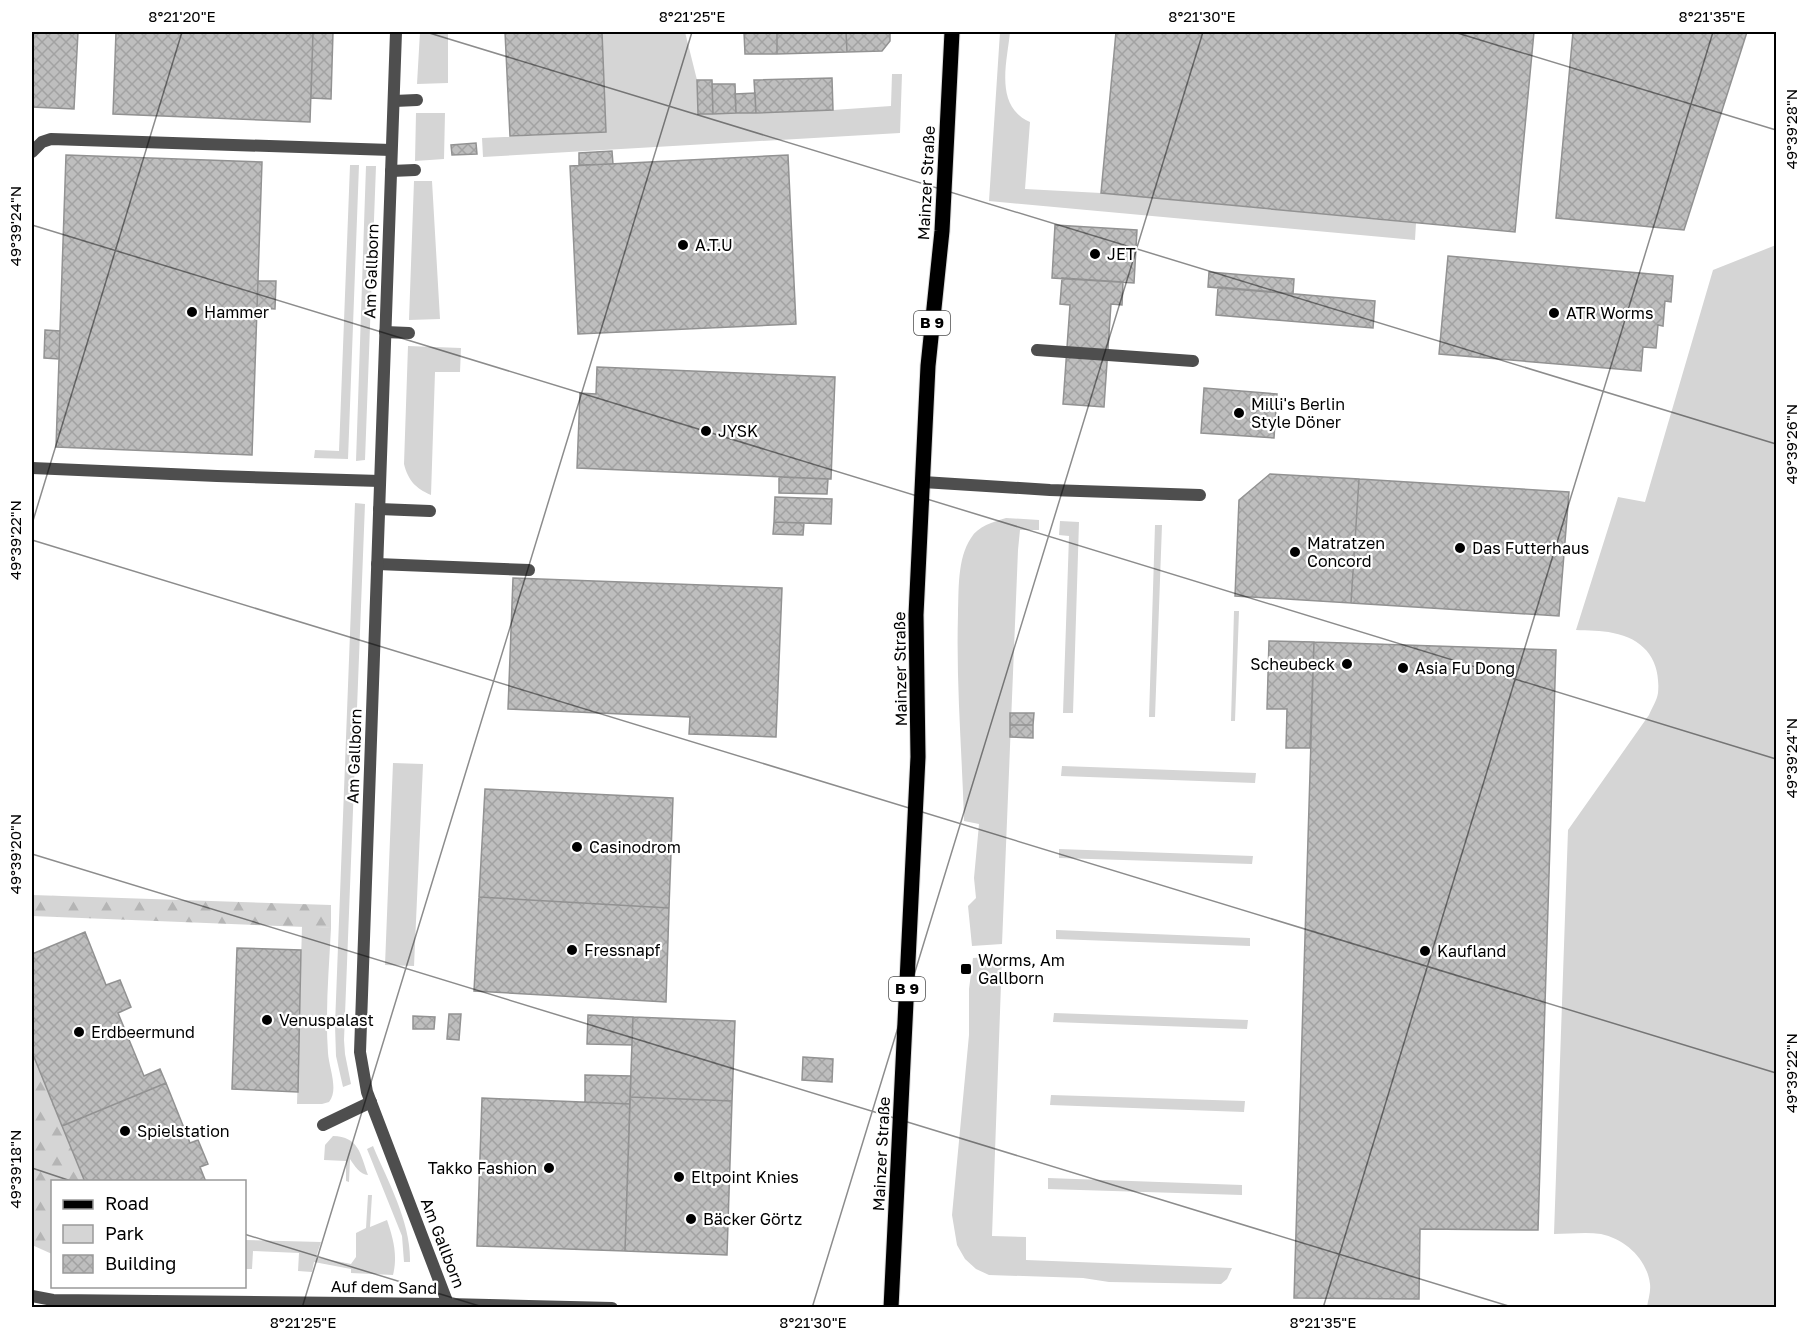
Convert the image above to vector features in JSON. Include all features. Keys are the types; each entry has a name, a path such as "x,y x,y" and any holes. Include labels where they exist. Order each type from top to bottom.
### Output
{"main road":[{"name":"Mainzer Straße","path":"891,1308 918,757 916,615 928,366 942,231 952,32"}],"street":[{"name":"Am Gallborn","path":"396,32 360,1041 363,1072 371,1102 449,1306 612,1308"},
{"path":"394,101 417,100"},
{"path":"32,152 42,142 51,140 391,150"},
{"path":"391,171 415,170"},
{"path":"386,332 409,333"},
{"path":"1037,350 1193,361"},
{"path":"32,468 380,481"},
{"path":"923,482 1050,490 1200,495"},
{"path":"379,510 430,511"},
{"path":"377,564 529,570"},
{"path":"323,1125 371,1102"},
{"name":"Auf dem Sand","path":"32,1296 53,1300 449,1306"}],"green space":[{"path":"420,32 448,32 448,83 417,84"},
{"path":"602,32 685,32 697,80 698,114 891,106 892,74 902,74 900,133 483,157 482,138 606,132"},
{"path":"1000,32 1010,32 1005,83 1007,95 1011,106 1030,122 1025,189 1101,193 1416,223 1415,240 989,201"},
{"path":"416,113 445,113 444,159 415,161"},
{"path":"350,165 359,165 348,459 314,458 315,450 339,451"},
{"path":"366,166 376,166 365,460 356,461"},
{"path":"414,181 432,181 440,319 409,320"},
{"path":"1776,245 1776,1307 1647,1307 1650,1293 1648,1275 1640,1259 1626,1245 1601,1234 1554,1234 1568,830 1649,715 1658,693 1657,671 1654,662 1642,646 1634,640 1613,633 1576,630 1618,497 1645,502 1713,270"},
{"path":"408,346 461,348 460,372 435,372 431,495 413,483 404,464"},
{"path":"355,503 365,504 344,1040 351,1084 343,1087 336,1056 335,1025"},
{"path":"1006,518 1039,520 1039,530 1020,530 1018,550 1002,944 972,946 968,906 976,898 974,878 979,824 964,821 958,666 960,575 966,546 974,534 986,525"},
{"path":"1060,521 1079,522 1073,713 1063,713 1069,536 1059,535"},
{"path":"1155,525 1162,525 1155,717 1149,717"},
{"path":"1234,611 1239,611 1235,721 1231,721"},
{"path":"393,763 423,764 414,966 385,965"},
{"path":"1062,766 1256,773 1255,783 1061,776"},
{"path":"1059,849 1253,856 1252,864 1059,858"},
{"path":"32,895 331,905 331,928 32,916"},
{"path":"302,926 331,928 327,1022 333,1091 329,1102 322,1104 297,1104"},
{"path":"1056,930 1250,938 1250,946 1056,939"},
{"path":"1002,956 992,1236 1026,1237 1026,1260 1232,1268 1227,1279 1221,1284 1109,1282 1083,1278 989,1275 976,1269 965,1259 957,1245 952,1215 969,1035 969,989 973,958"},
{"path":"1054,1013 1248,1020 1247,1029 1053,1022"},
{"path":"32,1052 85,1180 51,1180 51,1254 32,1245"},
{"path":"1051,1095 1245,1101 1244,1112 1050,1105"},
{"path":"333,1136 348,1139 353,1143 360,1153 368,1175 360,1172 350,1159 349,1182 346,1181 346,1161 324,1160 325,1145"},
{"path":"373,1146 403,1217 410,1262 404,1262 402,1236 367,1149"},
{"path":"1048,1178 1242,1185 1242,1195 1048,1189"},
{"path":"368,1195 372,1195 370,1227 387,1220 395,1254 393,1275 351,1273 351,1269 314,1262 312,1272 298,1271 299,1253 253,1251 252,1269 246,1269 246,1240 321,1242 316,1257 351,1264 356,1257 356,1233 366,1228"}],"building":[{"path":"32,32 78,32 74,109 32,107"},
{"path":"116,32 313,32 310,122 113,114"},
{"path":"313,32 333,32 331,99 311,98"},
{"path":"505,32 602,32 606,132 510,136"},
{"path":"744,32 777,32 777,54 745,54"},
{"path":"777,32 846,32 847,52 777,54"},
{"path":"846,32 890,32 890,41 882,51 847,52"},
{"path":"1116,32 1534,32 1515,232 1101,193"},
{"path":"1573,32 1747,32 1684,230 1556,218"},
{"path":"832,78 833,110 756,113 754,80"},
{"path":"697,80 712,80 713,114 698,114"},
{"path":"712,84 735,84 736,113 713,114"},
{"path":"755,93 756,113 736,113 735,94"},
{"path":"476,143 477,154 452,155 451,145"},
{"path":"612,151 613,164 579,165 579,153"},
{"path":"66,155 262,162 252,455 56,447"},
{"name":"A.T.U","path":"788,155 796,324 578,334 570,166"},
{"name":"JET","path":"1055,225 1137,230 1134,283 1052,278"},
{"name":"ATR Worms","path":"1448,256 1673,276 1671,302 1665,301 1663,326 1658,325 1656,348 1643,347 1641,371 1439,354"},
{"path":"1209,272 1294,279 1293,294 1208,287"},
{"path":"1062,278 1123,282 1122,305 1111,304 1104,407 1063,404 1070,305 1060,304"},
{"path":"258,281 276,281 275,309 257,308"},
{"path":"1218,287 1375,301 1373,328 1216,315"},
{"path":"45,330 60,331 59,359 44,358"},
{"name":"JYSK","path":"597,367 835,377 831,479 577,468 580,393 596,394"},
{"name":"Milli's Berlin Style Döner","path":"1204,388 1277,394 1274,438 1201,433"},
{"name":"Matratzen Concord","path":"1270,474 1359,479 1351,603 1235,596 1239,500"},
{"path":"779,477 828,479 827,494 779,493"},
{"name":"Das Futterhaus","path":"1359,479 1569,492 1559,616 1351,603"},
{"path":"775,497 832,499 831,524 774,522"},
{"path":"774,522 804,523 803,535 773,534"},
{"path":"513,578 782,588 776,737 689,734 690,717 508,709"},
{"path":"1269,641 1314,642 1310,748 1286,748 1287,709 1267,709"},
{"name":"Kaufland","path":"1314,642 1556,650 1538,1230 1420,1229 1419,1299 1294,1298"},
{"path":"1010,713 1034,713 1033,725 1010,725"},
{"path":"1010,725 1033,725 1033,738 1010,737"},
{"name":"Casinodrom","path":"485,789 673,798 669,908 479,897"},
{"name":"Fressnapf","path":"479,897 669,908 666,1002 474,991"},
{"name":"Erdbeermund","path":"85,932 106,985 120,980 131,1007 118,1013 144,1076 160,1069 166,1083 62,1126 32,1052 32,954"},
{"name":"Venuspalast","path":"237,948 301,950 298,1092 232,1089"},
{"path":"449,1014 461,1014 459,1040 447,1039"},
{"path":"588,1015 633,1017 632,1045 587,1044"},
{"path":"413,1016 435,1017 434,1029 413,1029"},
{"path":"633,1017 735,1021 732,1101 630,1097"},
{"path":"803,1057 833,1059 832,1082 802,1080"},
{"path":"585,1075 631,1076 630,1104 585,1102"},
{"name":"Spielstation","path":"166,1083 190,1143 198,1140 208,1164 200,1167 205,1180 84,1180 62,1126"},
{"name":"Eltpoint Knies","path":"630,1097 732,1101 727,1255 625,1251"},
{"path":"482,1098 630,1104 625,1251 477,1246"}],"place":[{"name":"A.T.U","path":"683,245"},
{"name":"JET","path":"1095,254"},
{"name":"Hammer","path":"192,312"},
{"name":"ATR Worms","path":"1554,313"},
{"name":"Milli's Berlin Style Döner","path":"1239,413"},
{"name":"JYSK","path":"706,431"},
{"name":"Das Futterhaus","path":"1460,548"},
{"name":"Matratzen Concord","path":"1295,552"},
{"name":"Scheubeck","path":"1347,664"},
{"name":"Asia Fu Dong","path":"1403,668"},
{"name":"Casinodrom","path":"577,847"},
{"name":"Fressnapf","path":"572,950"},
{"name":"Kaufland","path":"1425,951"},
{"name":"Worms, Am Gallborn","path":"966,969"},
{"name":"Venuspalast","path":"267,1020"},
{"name":"Erdbeermund","path":"79,1032"},
{"name":"Spielstation","path":"125,1131"},
{"name":"Takko Fashion","path":"549,1168"},
{"name":"Eltpoint Knies","path":"679,1177"},
{"name":"Bäcker Görtz","path":"691,1219"}]}
